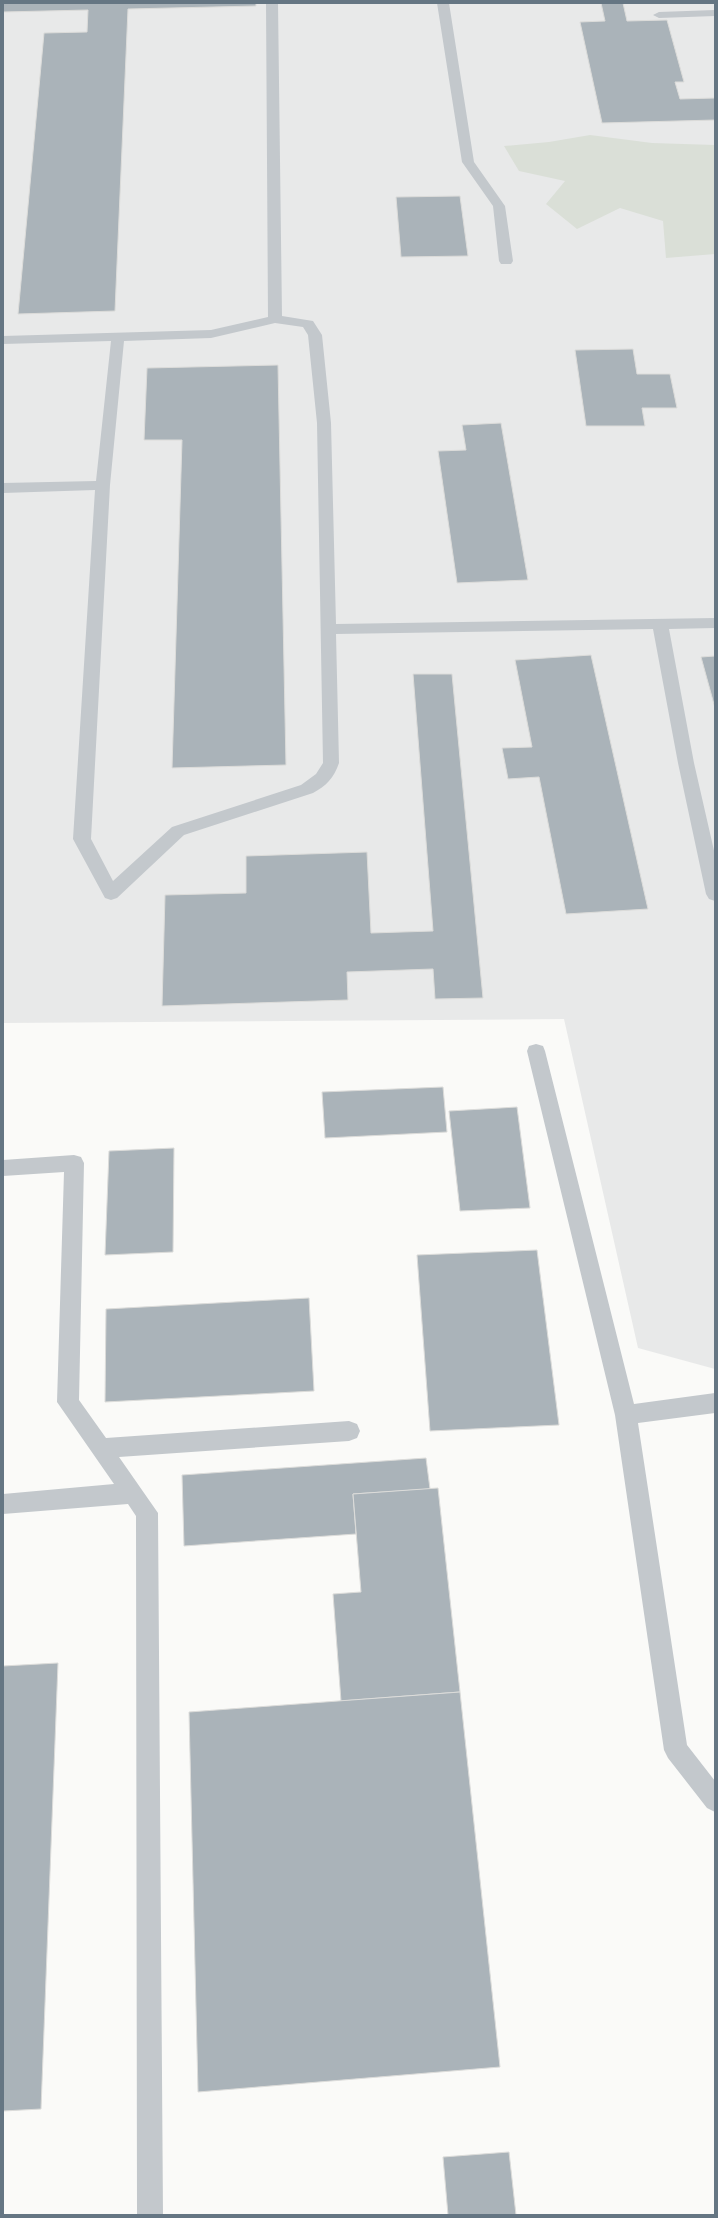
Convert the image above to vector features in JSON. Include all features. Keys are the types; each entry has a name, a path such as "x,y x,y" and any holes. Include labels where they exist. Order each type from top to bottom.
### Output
{"lane":[{"path":"272,3 275,318"},
{"path":"442,3 468,162 499,206 506,261"},
{"path":"659,15 715,13"},
{"path":"3,340 211,334 275,318 308,324 315,335 324,423 331,763 328,774 320,782 307,789 178,831 111,893 82,839 103,485 118,337"},
{"path":"3,488 103,485"},
{"path":"328,629 715,623"},
{"path":"660,624 686,763 715,894"},
{"path":"536,1051 626,1415 676,1750 715,1800"},
{"path":"3,1168 74,1163 68,1402 147,1513 150,2215"},
{"path":"626,1415 715,1403"},
{"path":"101,1448 349,1431"},
{"path":"3,1504 133,1493"}],"shaded area":[{"path":"3,3 715,3 715,1369 638,1348 564,1019 3,1023"},
{"path":"590,135 652,143 715,145 715,254 666,258 663,221 620,208 577,229 546,204 565,181 519,171 504,146 549,142"}],"building":[{"path":"3,3 256,3 256,6 128,9 115,311 18,314 44,33 87,32 88,10 3,12"},
{"path":"601,3 623,3 627,21 667,20 684,82 675,82 680,99 715,98 715,120 602,123 580,22 605,21"},
{"path":"460,196 468,256 401,257 396,197"},
{"path":"633,349 637,374 670,374 677,408 642,408 645,426 586,426 575,350"},
{"path":"278,365 286,765 172,768 182,440 144,440 147,368"},
{"path":"501,423 528,580 457,583 438,451 466,450 462,425"},
{"path":"591,655 648,909 566,914 539,777 508,779 502,748 532,747 515,660"},
{"path":"715,656 715,708 701,657"},
{"path":"413,674 452,674 483,998 435,999 433,969 347,972 348,1000 162,1006 165,895 246,893 246,856 367,852 371,933 433,931"},
{"path":"443,1087 447,1132 325,1138 322,1092"},
{"path":"517,1107 530,1208 460,1211 449,1111"},
{"path":"174,1148 173,1252 105,1255 109,1151"},
{"path":"537,1250 559,1425 430,1431 417,1255"},
{"path":"309,1298 314,1391 105,1402 106,1309"},
{"path":"426,1458 430,1489 353,1494 356,1534 184,1546 182,1475"},
{"path":"438,1488 460,1692 341,1701 333,1594 361,1592 353,1494"},
{"path":"58,1663 41,2109 3,2111 3,1666"},
{"path":"460,1692 500,2067 198,2092 189,1712"},
{"path":"509,2152 516,2215 448,2215 443,2157"}]}
